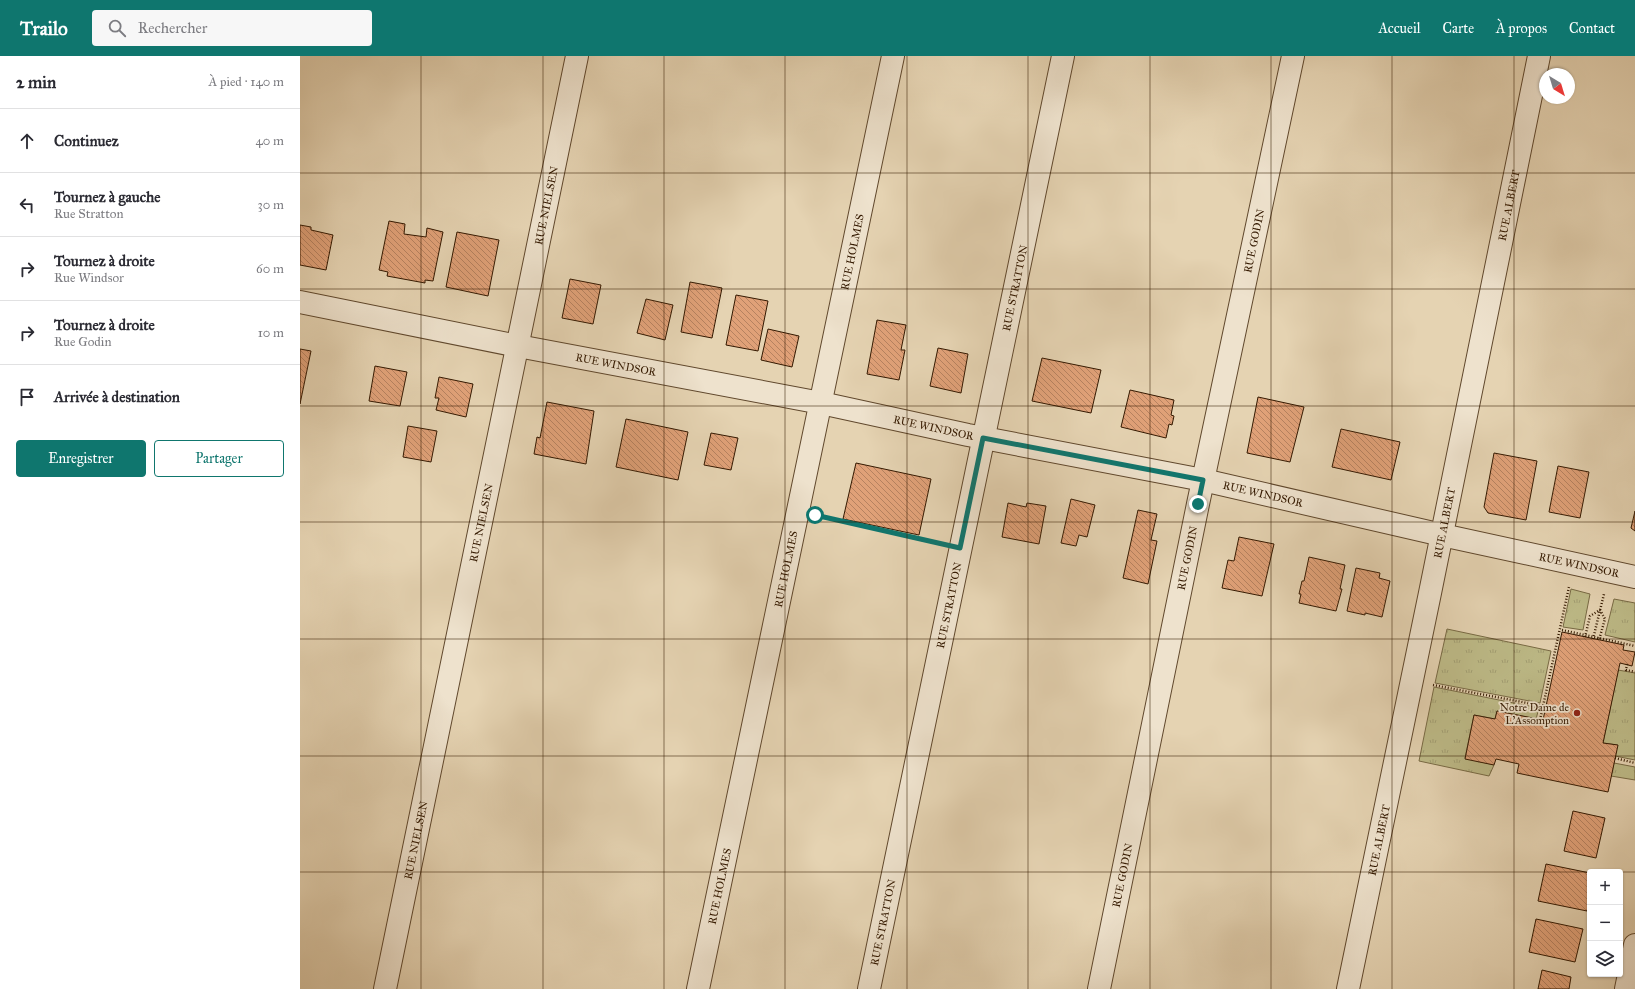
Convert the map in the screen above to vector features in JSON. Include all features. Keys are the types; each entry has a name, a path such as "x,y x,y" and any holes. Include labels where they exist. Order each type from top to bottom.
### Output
{"street":[{"name":"RUE NIELSEN","path":"385,989 518,346 576,56"},
{"name":"RUE HOLMES","path":"698,989 893,56"},
{"name":"RUE STRATTON","path":"869,989 1063,56"},
{"name":"RUE GODIN","path":"1099,989 1203,480 1293,56"},
{"name":"RUE ALBERT","path":"1348,989 1539,56"},
{"name":"RUE WINDSOR","path":"300,302 518,346 821,403 983,438 1203,480 1442,535 1635,577"},
{"path":"1626,989 1635,944"}],"path":[{"path":"815,515 960,548"},
{"path":"1540,720 1569,587"},
{"path":"1593,638 1604,594"},
{"path":"1586,636 1590,616 1600,610"},
{"path":"1600,610 1605,619 1600,639"},
{"path":"1562,630 1635,646"},
{"path":"1627,664 1626,670 1635,672"},
{"path":"1433,685 1543,706"},
{"path":"1615,758 1635,763"}],"green space":[{"path":"1571,589 1590,594 1583,630 1563,627"},
{"path":"1614,599 1635,603 1635,642 1605,635"},
{"path":"1447,629 1551,651 1540,703 1435,683"},
{"path":"1618,670 1635,673 1635,760 1615,756 1617,745 1603,743"},
{"path":"1434,687 1539,708 1536,719 1497,711 1495,719 1474,715 1465,758 1494,765 1489,776 1419,761"},
{"path":"1614,763 1635,767 1635,780 1611,776"}],"building":[{"path":"389,221 405,224 404,234 426,237 427,228 443,232 433,281 425,280 425,283 387,276 388,272 379,270"},
{"path":"300,225 311,227 311,230 333,235 326,270 300,265"},
{"path":"457,232 499,240 488,296 446,287"},
{"path":"570,279 601,285 593,324 562,318"},
{"path":"690,282 722,288 712,338 681,332"},
{"path":"736,295 768,301 758,351 726,345"},
{"path":"646,299 673,305 665,340 637,333"},
{"path":"877,320 906,325 901,350 905,350 899,380 867,374"},
{"path":"768,329 799,336 792,367 761,360"},
{"path":"938,348 968,354 961,393 930,386"},
{"path":"300,349 311,351 300,404"},
{"path":"1042,358 1101,370 1091,413 1032,401"},
{"path":"375,366 407,372 400,406 369,401"},
{"path":"439,377 473,384 466,417 436,410 439,398 435,398"},
{"path":"1130,390 1174,400 1171,415 1174,416 1172,425 1169,424 1166,438 1121,427"},
{"path":"1258,397 1304,407 1290,462 1247,453"},
{"path":"547,402 594,411 586,464 534,454 537,437 540,438"},
{"path":"626,419 688,432 678,480 616,467"},
{"path":"408,426 437,431 431,462 403,457"},
{"path":"1341,429 1400,442 1391,480 1332,467"},
{"path":"711,433 738,438 731,470 704,465"},
{"path":"1494,453 1537,461 1526,520 1488,513 1484,507"},
{"path":"856,463 931,479 919,535 843,519"},
{"path":"1558,466 1589,472 1580,518 1549,512"},
{"path":"1071,499 1095,505 1087,537 1079,535 1076,546 1061,543"},
{"path":"1008,503 1026,507 1027,503 1046,506 1039,544 1002,537"},
{"path":"1138,510 1157,514 1151,540 1157,541 1148,584 1123,578"},
{"path":"1635,511 1635,531 1631,528"},
{"path":"1239,537 1274,544 1262,596 1222,588 1228,560 1234,561"},
{"path":"1309,557 1345,565 1340,589 1342,589 1336,611 1299,603 1301,594 1299,594 1302,581 1304,581"},
{"path":"1356,568 1380,573 1379,578 1390,581 1382,617 1347,611"},
{"name":"Notre Dame de L'Assomption","path":"1562,632 1624,645 1623,650 1635,652 1632,666 1620,663 1603,743 1618,745 1608,792 1517,773 1519,764 1496,759 1494,765 1465,759 1474,715 1495,719 1497,711 1543,720"},
{"path":"1573,811 1605,818 1596,858 1564,851"},
{"path":"1546,864 1587,872 1587,911 1538,901"},
{"path":"1536,919 1583,929 1575,962 1529,952"},
{"path":"1542,970 1571,977 1569,989 1538,989"}],"place":[{"name":"Notre Dame de L'Assomption","path":"1577,713"}],"route":[{"path":"815,515 960,548 983,438 1203,480 1198,504"}]}
